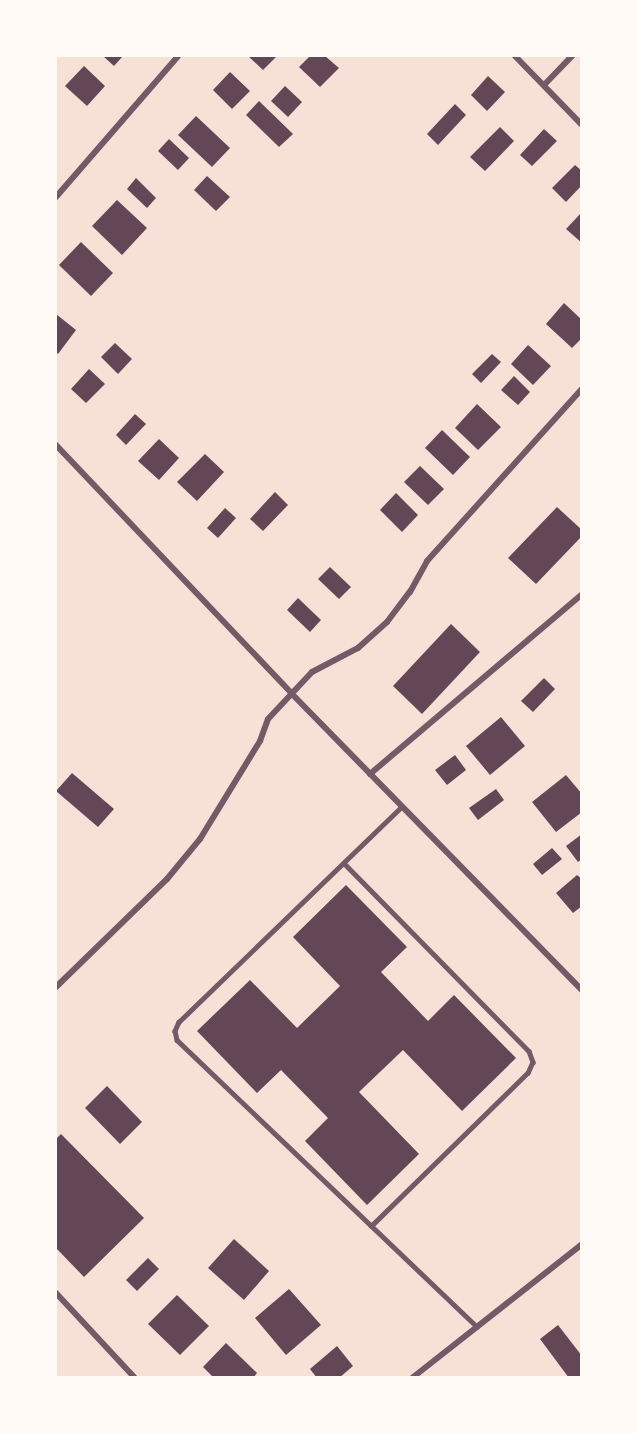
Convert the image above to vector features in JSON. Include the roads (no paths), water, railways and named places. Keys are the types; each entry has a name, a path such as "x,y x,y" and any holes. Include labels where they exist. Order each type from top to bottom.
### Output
{"street":[{"path":"56,197 178,56"},
{"path":"515,56 545,84 582,125"},
{"path":"545,84 572,56"},
{"path":"56,987 166,879 200,839 260,741 268,719 312,672 358,648 387,622 410,592 427,561 582,389"},
{"path":"56,445 292,694 582,990"},
{"path":"370,774 582,594"},
{"path":"412,1377 582,1244"},
{"path":"56,1293 135,1377"}],"lane":[{"path":"402,807 179,1022 175,1031 177,1040 477,1327"},
{"path":"344,863 530,1051 533,1062 528,1073 372,1226"}]}
